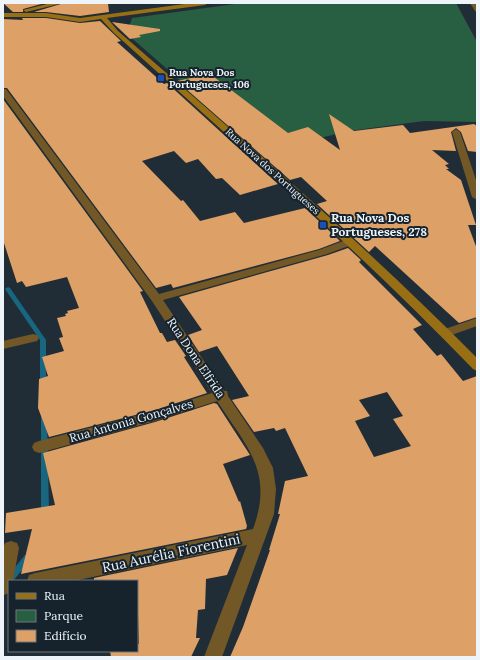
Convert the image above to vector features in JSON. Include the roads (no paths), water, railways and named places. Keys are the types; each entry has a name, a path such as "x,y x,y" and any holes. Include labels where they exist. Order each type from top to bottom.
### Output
{"street":[{"path":"3,15 60,3"},
{"path":"3,15 46,16 76,20 205,3"},
{"path":"473,3 477,10"},
{"path":"34,8 46,16"},
{"path":"114,30 127,14"},
{"name":"Rua Nova dos Portugueses","path":"103,17 114,30 272,168 446,333 477,366"},
{"name":"Rua Nova dos Portugueses","path":"88,19 114,30"},
{"name":"Rua Dona Elfrida","path":"3,91 156,298 222,395 258,452 266,469 269,490 266,514 213,657"},
{"path":"456,132 477,197"},
{"path":"156,298 323,252 350,242"},
{"path":"446,333 477,322"},
{"path":"3,345 33,338"},
{"name":"Rua Antonia Gonçalves","path":"39,447 155,416 222,395"},
{"name":"Rua Aurélia Fiorentini","path":"40,580 259,535"},
{"path":"5,587 11,548"}],"waterway":[{"path":"8,289 43,340 43,384"},
{"path":"44,417 45,512"},
{"path":"9,580 28,557"},
{"path":"3,588 8,582"}],"place":[{"name":"Rua Nova Dos Portugueses, 106","path":"161,78"},
{"name":"Rua Nova Dos Portugueses, 278","path":"323,225"}]}
